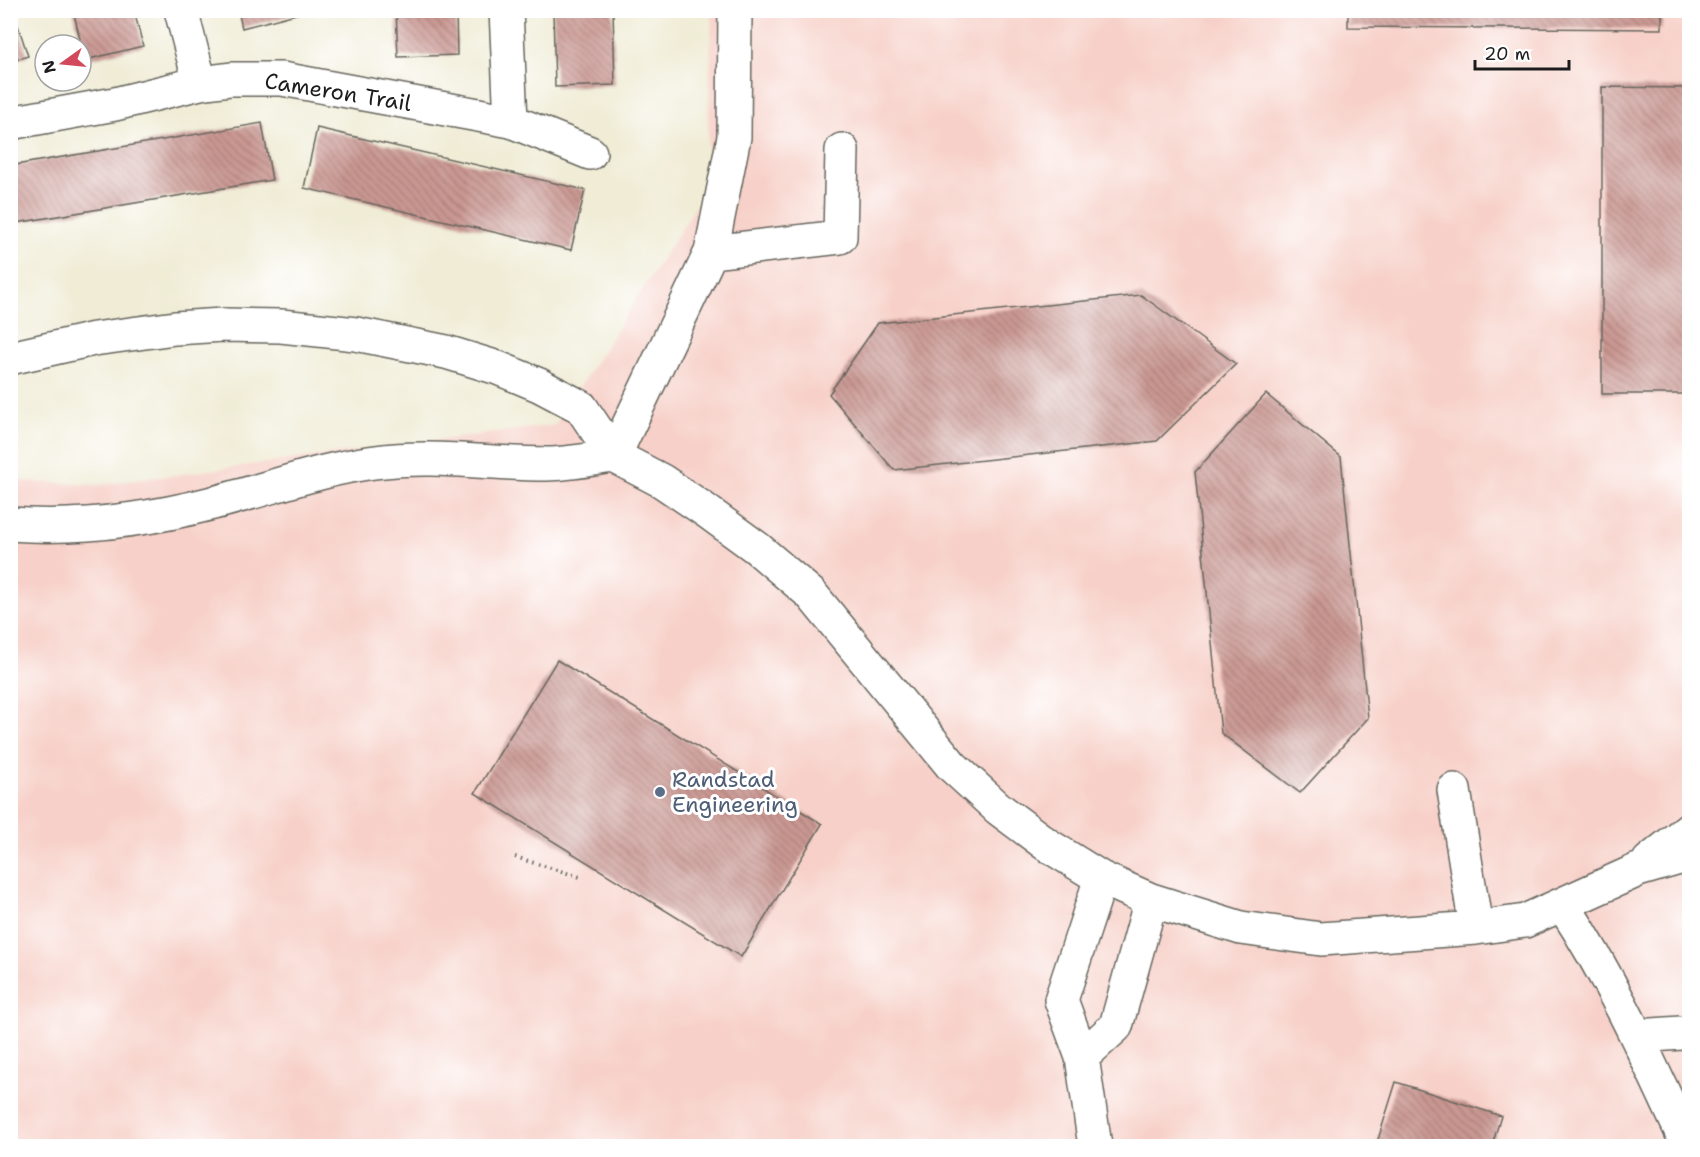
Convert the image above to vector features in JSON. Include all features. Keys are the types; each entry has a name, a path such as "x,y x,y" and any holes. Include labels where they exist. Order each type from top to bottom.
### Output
{"street":[{"path":"181,10 200,83"},
{"path":"506,10 511,121"},
{"path":"614,456 711,252 734,137 735,10"},
{"name":"Cameron Trail","path":"10,123 115,104 200,83 231,79 282,79 511,121 590,153"},
{"path":"711,252 840,237 842,150"},
{"path":"10,358 53,347 133,333 223,325 281,326 401,342 446,352 498,368 539,385 581,407 614,456 662,481 705,510 766,555 811,594 952,766 999,809 1046,844 1101,878 1151,900 1241,928 1321,939 1476,928 1525,921 1638,870 1689,855"},
{"path":"10,524 89,525 149,517 212,504 320,473 375,462 437,458 549,464 614,456"},
{"path":"1454,790 1476,928"},
{"path":"1638,870 1689,828"},
{"path":"1095,1146 1083,1057 1061,1000 1101,878"},
{"path":"1083,1057 1116,1026 1151,900"},
{"path":"1563,905 1590,946 1638,1036 1688,1146"},
{"path":"1638,1036 1681,1033"}],"path":[{"path":"515,857 580,877"}],"shaded area":[{"path":"712,11 1689,11 1689,1146 11,1146 11,481 99,485 555,425 706,191"}],"building":[{"path":"10,10 13,10 28,56 10,62"},
{"path":"73,10 134,10 143,46 93,58 93,33 79,33"},
{"path":"238,10 299,10 300,13 242,28"},
{"path":"396,10 456,10 457,55 398,57"},
{"path":"553,10 613,10 615,85 555,87"},
{"path":"1348,10 1662,10 1662,29 1348,27"},
{"path":"1602,87 1690,88 1690,394 1602,394"},
{"path":"262,123 272,180 10,224 10,166"},
{"path":"317,128 585,190 571,250 304,188"},
{"path":"1141,295 1236,364 1157,441 894,470 829,394 878,323"},
{"path":"1266,394 1341,457 1368,718 1300,793 1221,733 1195,472"},
{"path":"557,660 822,824 741,957 475,793"},
{"path":"1396,1082 1501,1116 1492,1146 1376,1146"}],"place":[{"name":"Randstad Engineering","path":"660,792"}]}
